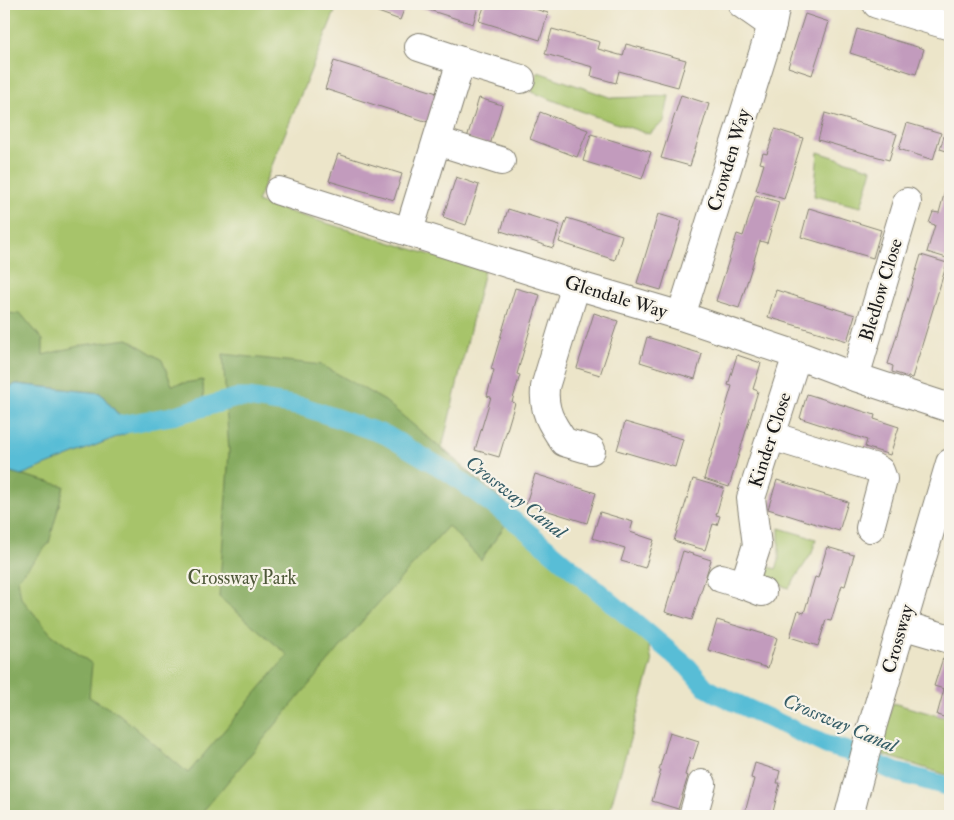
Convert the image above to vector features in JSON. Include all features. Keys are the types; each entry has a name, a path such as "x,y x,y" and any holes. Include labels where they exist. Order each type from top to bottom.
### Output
{"street":[{"path":"742,4 774,15"},
{"path":"876,4 948,25"},
{"name":"Crowden Way","path":"681,316 774,15"},
{"path":"419,48 520,79"},
{"path":"409,231 461,61"},
{"path":"436,141 501,161"},
{"name":"Glendale Way","path":"279,191 576,285 681,316 797,354 855,378 950,408"},
{"name":"Bledlow Close","path":"855,378 907,202"},
{"path":"576,285 545,387 544,401 547,414 564,442 592,450"},
{"name":"Kinder Close","path":"743,585 757,545 751,498 797,354"},
{"path":"771,436 873,467 880,471 883,479 870,528"},
{"name":"Crossway","path":"850,810 873,724 950,463"},
{"path":"902,625 950,639"},
{"path":"693,816 702,784"}],"green space":[{"name":"Crossway Park","path":"4,4 338,4 257,202 484,271 442,448 645,625 652,663 608,816 4,816"},
{"path":"538,72 612,98 669,96 664,122 649,134 591,115 532,92"},
{"path":"818,152 872,169 861,207 814,196"},
{"path":"4,313 21,314 43,340 43,355 83,345 128,339 162,360 172,385 203,380 204,414 132,431 100,393 16,384 4,390"},
{"path":"223,354 322,365 385,401 515,511 481,560 448,526 364,619 199,816 4,816 4,470 64,486 49,543 18,579 21,598 51,634 92,664 89,697 119,714 188,773 288,655 219,597 229,452"},
{"path":"779,528 816,539 812,553 789,588 768,581 762,575 762,565 776,569 779,561"},
{"path":"893,703 950,719 950,776 878,753"}],"water":[{"path":"16,384 100,393 132,431 21,475 4,470 4,390"}],"building":[{"path":"356,4 406,4 400,20"},
{"path":"410,4 479,4 473,24"},
{"path":"485,4 518,4 548,13 540,40 479,21"},
{"path":"805,14 829,22 812,75 788,67"},
{"path":"552,29 600,42 598,49 623,56 626,44 686,60 678,87 619,71 616,83 591,76 593,67 545,54"},
{"path":"857,29 924,49 916,74 850,53"},
{"path":"334,61 437,93 428,122 325,89"},
{"path":"681,95 709,104 690,166 661,158"},
{"path":"479,98 502,105 490,145 467,138"},
{"path":"540,112 588,130 577,157 530,139"},
{"path":"825,113 897,134 889,160 818,140"},
{"path":"907,123 941,133 933,160 899,149"},
{"path":"948,123 950,124 950,152 940,149"},
{"path":"775,129 803,138 784,199 756,190 764,164 760,163 763,153 767,154"},
{"path":"591,134 651,152 642,179 583,161"},
{"path":"338,154 402,174 394,200 329,181"},
{"path":"456,177 479,185 466,225 443,217"},
{"path":"946,187 950,188 950,259 927,252 935,225 929,223 933,212 939,213"},
{"path":"756,195 779,202 767,243 760,241 739,308 716,301 737,234 743,236"},
{"path":"809,208 881,230 873,258 801,237"},
{"path":"508,209 560,225 553,248 501,231"},
{"path":"658,214 682,221 661,290 637,283"},
{"path":"567,218 622,235 615,260 559,242"},
{"path":"921,255 947,263 912,378 892,372 893,366 888,364"},
{"path":"515,288 540,295 517,374 520,375 512,402 515,403 499,457 475,450 491,397 487,396 494,370 491,369"},
{"path":"776,290 855,315 847,341 768,317"},
{"path":"594,313 618,321 600,375 577,368"},
{"path":"647,337 702,354 695,379 640,362"},
{"path":"737,355 761,363 753,389 758,391 729,487 704,479 732,386 728,385"},
{"path":"807,394 875,415 874,419 899,427 890,455 865,447 867,440 800,418"},
{"path":"625,422 683,439 675,467 617,450"},
{"path":"535,474 596,493 587,523 526,504"},
{"path":"693,479 724,488 716,515 720,516 717,525 713,524 705,550 674,541"},
{"path":"777,480 848,502 839,531 768,509"},
{"path":"600,512 633,522 630,532 654,540 645,568 621,561 625,548 592,538"},
{"path":"827,547 854,555 845,586 842,585 831,621 826,620 818,646 790,637 798,611 804,613 815,577 818,578"},
{"path":"683,551 711,560 692,620 665,612"},
{"path":"717,620 777,638 768,668 708,650"},
{"path":"943,658 950,660 950,719 937,715 944,689 934,686"},
{"path":"670,732 699,741 693,759 690,758 685,775 688,776 678,809 652,801"},
{"path":"755,763 780,771 777,783 780,783 772,816 744,816 754,779 751,778"}],"waterway":[{"name":"Crossway Canal","path":"102,428 172,416 236,398 248,398 304,407 386,435 450,473 521,526 688,667 705,687 826,745 847,751 896,772 950,787"}]}
